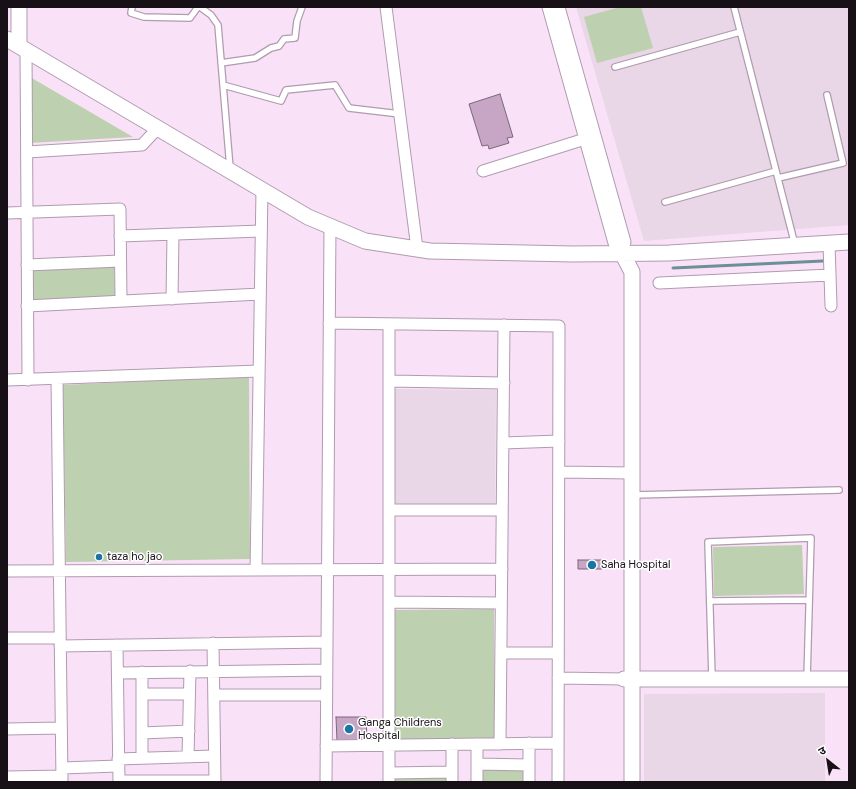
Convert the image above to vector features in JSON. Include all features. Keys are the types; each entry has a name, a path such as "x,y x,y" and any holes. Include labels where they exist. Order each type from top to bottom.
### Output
{"street":[{"path":"19,7 17,45 26,152 28,380"},
{"path":"386,7 417,249"},
{"path":"548,7 614,243 622,253 632,272 628,473 628,679 632,782"},
{"path":"559,7 625,242 622,253"},
{"path":"17,45 308,217 365,241 438,251 669,254 849,242"},
{"path":"26,152 142,145 158,128"},
{"path":"484,171 585,139"},
{"path":"256,570 262,190"},
{"path":"7,214 120,209 120,301"},
{"path":"326,782 330,226"},
{"path":"120,236 261,231"},
{"path":"172,299 173,234"},
{"path":"829,243 831,306"},
{"path":"27,265 120,261"},
{"path":"659,283 830,275"},
{"path":"28,306 260,294"},
{"path":"329,323 559,326 558,782"},
{"path":"389,324 389,778 452,777 452,744"},
{"path":"500,744 504,325"},
{"path":"7,380 259,371"},
{"path":"57,379 62,775"},
{"path":"389,381 504,383"},
{"path":"503,443 558,441"},
{"path":"558,472 628,473"},
{"path":"624,782 633,495 628,473"},
{"path":"389,510 502,510"},
{"path":"7,571 502,569"},
{"path":"389,602 501,603"},
{"path":"7,638 117,645 327,642"},
{"path":"117,645 119,782 191,782 215,781 213,643"},
{"path":"501,653 558,653"},
{"path":"118,673 214,670 327,670"},
{"path":"188,757 190,671"},
{"path":"142,672 142,758"},
{"path":"558,678 849,679"},
{"path":"142,694 190,694"},
{"path":"214,695 326,695"},
{"path":"7,729 61,728"},
{"path":"142,733 189,731"},
{"path":"529,743 529,782"},
{"path":"326,746 558,743"},
{"path":"477,744 477,782"},
{"path":"7,777 62,775 142,758 214,756"},
{"path":"477,764 529,764"}],"lane":[{"path":"132,7 131,13 144,17 190,18 199,7 211,15 218,25 230,171"},
{"path":"221,63 255,58 271,48 279,46 284,39 295,38 297,21 302,7"},
{"path":"734,7 795,245"},
{"path":"615,67 740,32"},
{"path":"223,85 281,101 286,90 335,85 349,108 400,114"},
{"path":"778,178 843,163 827,95"},
{"path":"665,202 776,171"},
{"path":"633,495 839,490"},
{"path":"712,679 708,542 811,538 807,679"},
{"path":"710,601 809,600"}],"shaded area":[{"path":"576,7 849,7 849,225 644,241"},
{"path":"394,389 496,390 495,505 394,505"},
{"path":"825,693 825,782 644,782 644,694"}],"green space":[{"path":"620,7 641,7 653,48 597,63 584,17"},
{"path":"30,77 133,137 29,143"},
{"path":"114,266 115,297 31,301 30,270"},
{"path":"249,376 250,559 66,562 63,385"},
{"path":"802,545 804,594 714,596 713,547"},
{"path":"494,609 494,739 394,739 393,610"},
{"path":"480,768 526,768 525,782 480,782"},
{"path":"447,775 447,782 393,782 393,776"}],"building":[{"path":"500,94 513,137 507,138 509,143 489,149 488,145 482,146 469,104"},
{"path":"578,560 602,560 602,569 578,569"},
{"path":"336,717 366,717 367,740 337,741"}],"waterway":[{"path":"673,268 823,261"}],"place":[{"name":"taza ho jao","path":"99,557"},
{"name":"Saha Hospital","path":"592,565"},
{"name":"Ganga Childrens Hospital","path":"349,729"}]}
